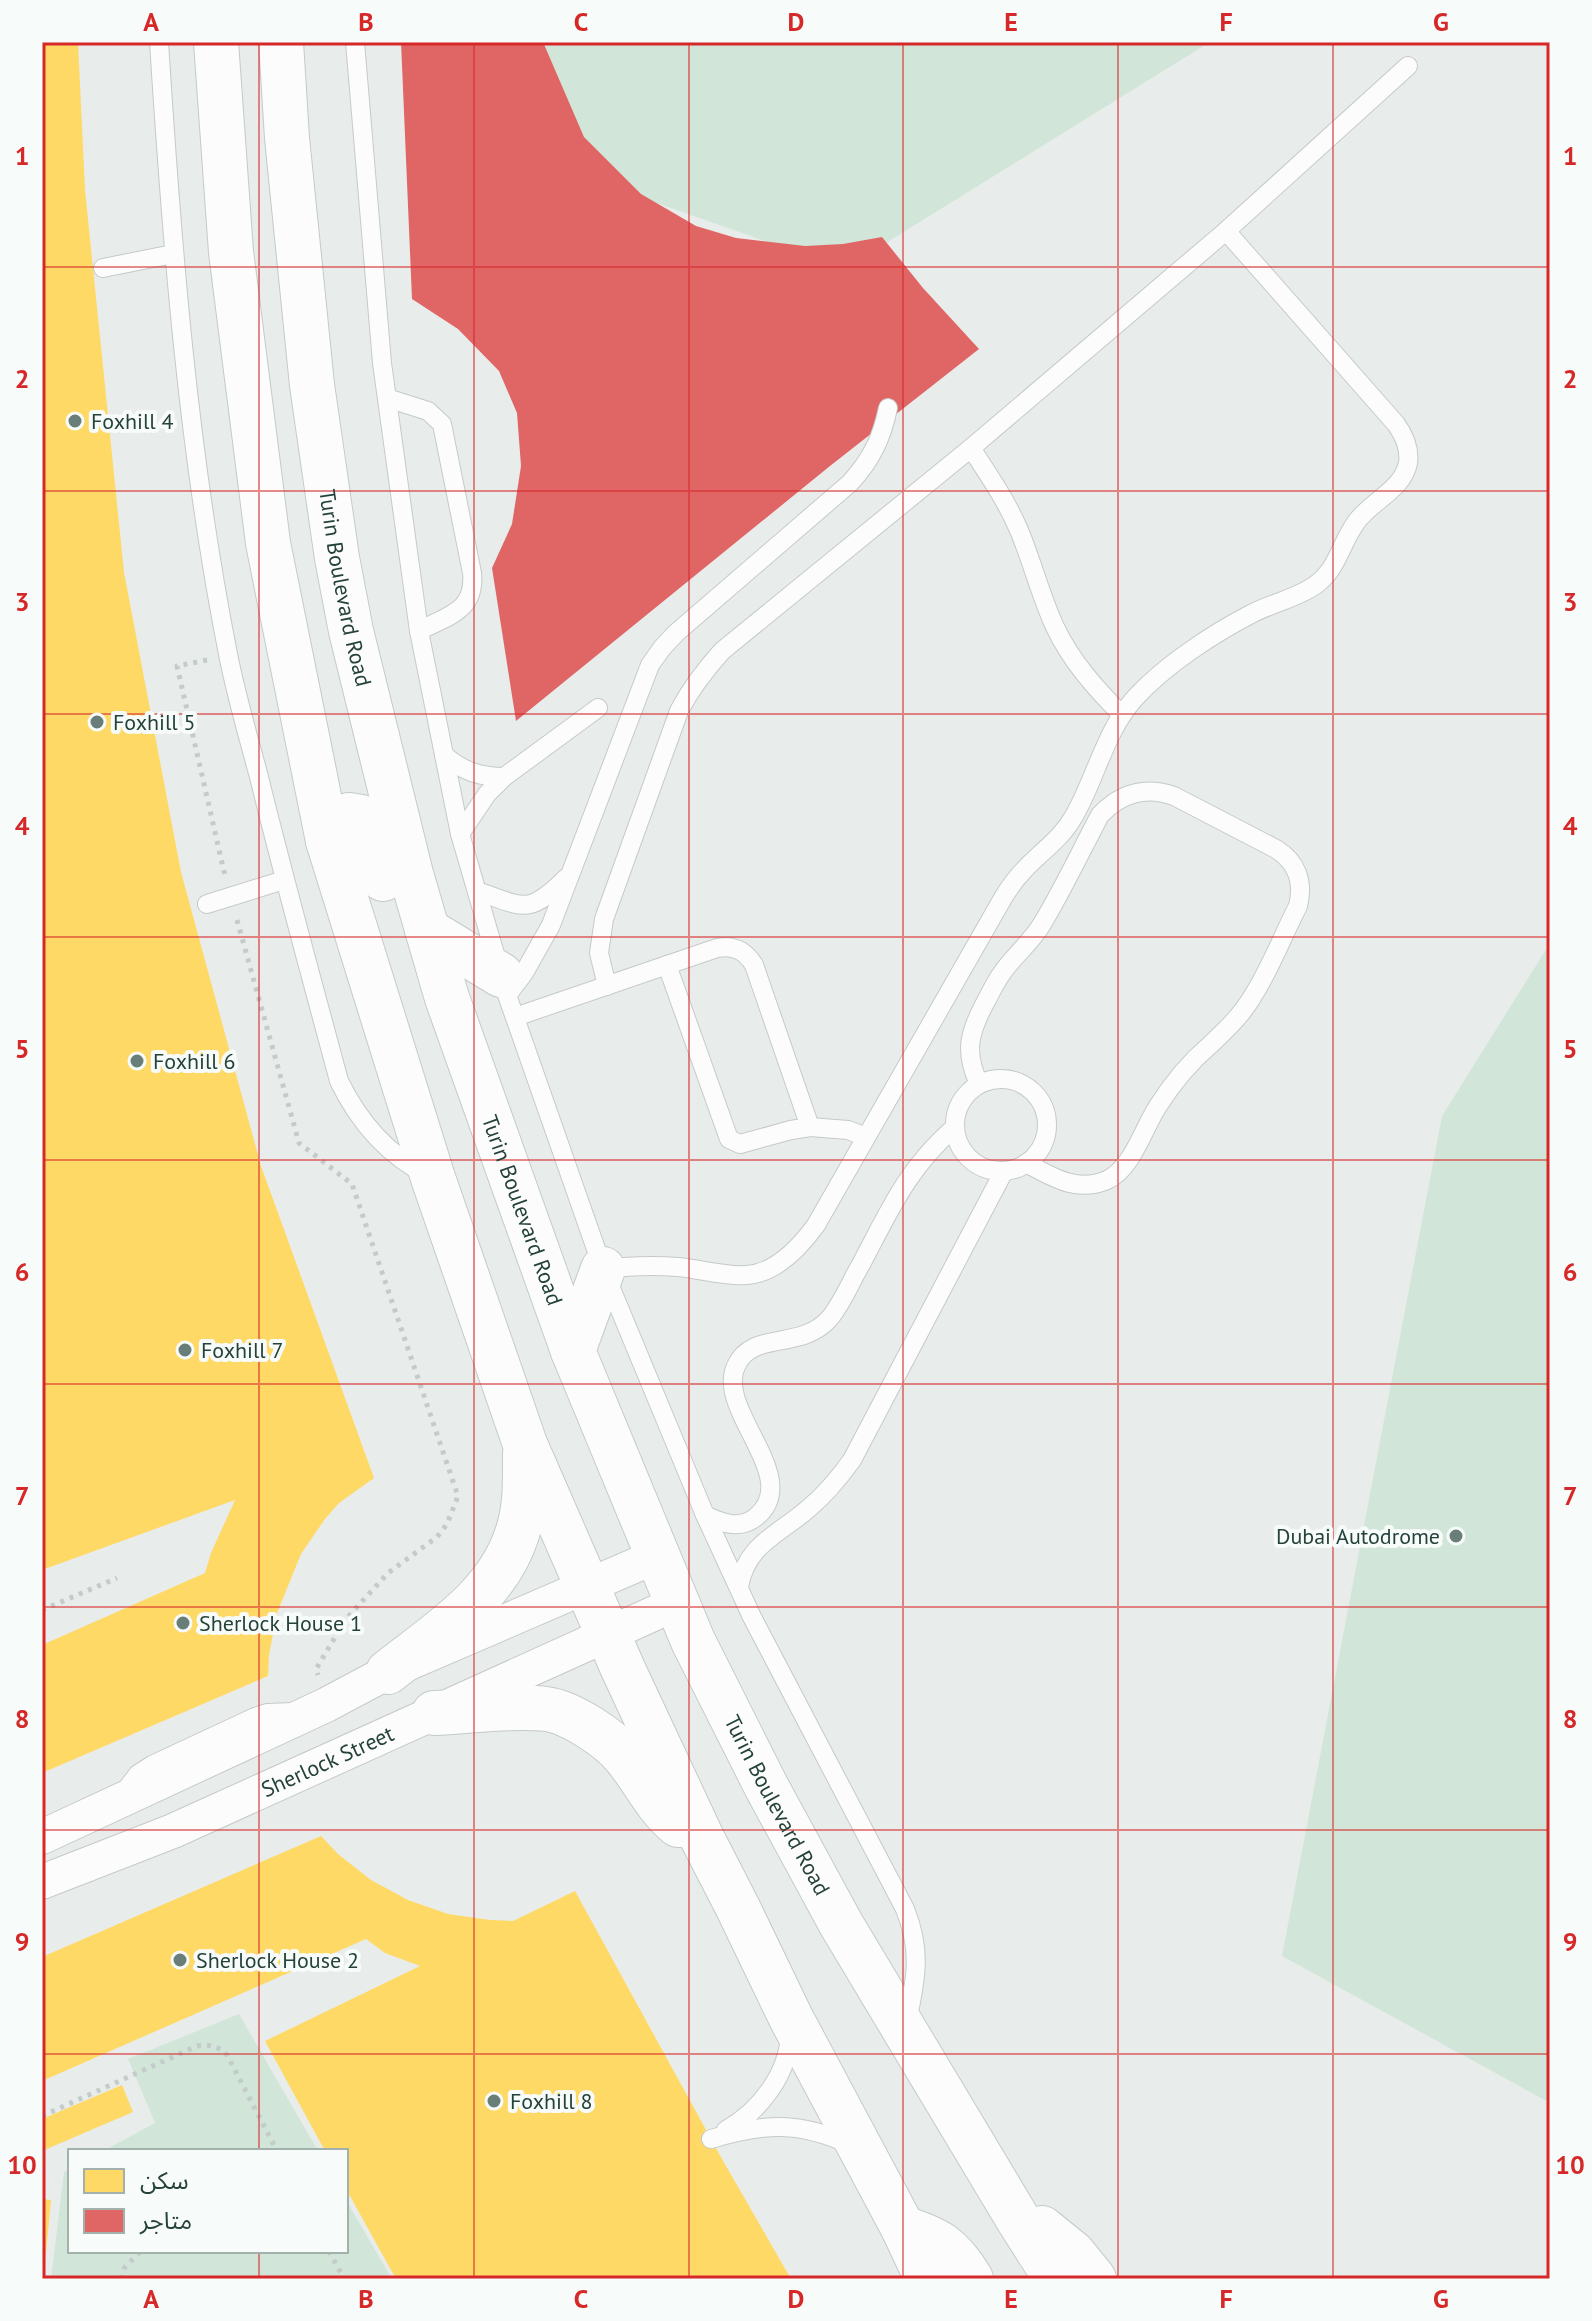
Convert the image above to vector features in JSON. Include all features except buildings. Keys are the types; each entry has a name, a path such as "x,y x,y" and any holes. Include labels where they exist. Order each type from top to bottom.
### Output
{"main road":[{"path":"216,42 231,252 268,543 328,841 433,1178 525,1444 608,1634 701,1836 791,2018 927,2279"},
{"name":"Turin Boulevard Road","path":"281,42 287,138 312,385 337,558 351,631 407,860 447,998 573,1351 693,1641 766,1786 841,1924 1056,2279"},
{"path":"328,841 336,825 349,815 366,821 405,962 414,979 447,998"},
{"path":"427,930 504,985"},
{"path":"573,1351 603,1269"},
{"path":"388,1672 467,1610 487,1590 502,1567 517,1535 525,1500 525,1444"},
{"path":"434,1713 548,1709 572,1719 591,1729 624,1755 663,1812 681,1827 701,1836"},
{"path":"1019,2221 1040,2226 1056,2237 1094,2279"},
{"path":"903,2228 903,2279"},
{"path":"903,2228 941,2243 953,2253 971,2279"}],"street":[{"path":"42,1837 316,1710 388,1672 657,1556"},
{"name":"Sherlock Street","path":"42,1882 139,1845 677,1603"},
{"path":"121,1800 139,1845"}],"lane":[{"path":"159,42 173,254 189,403 228,656 284,880 339,1081 362,1121 385,1146 412,1167 433,1178"},
{"path":"355,42 387,398 419,631 460,834 504,985 603,1269 705,1515 752,1617 912,1925 916,1978 905,2033"},
{"path":"607,986 599,953 604,919 679,711 691,689 722,651 971,448 1226,231 1408,66"},
{"path":"603,1269 658,1266 748,1275 771,1267 789,1256 810,1234 1012,883 1053,844 1074,817 1122,715 1145,687 1204,642 1252,614 1310,589 1324,579 1336,564 1358,521 1372,504 1398,484 1408,462 1404,435 1226,231"},
{"path":"103,268 173,254"},
{"path":"387,398 428,411 442,424 472,573 472,594 468,603 419,631"},
{"path":"504,985 539,950 562,899 640,687 656,657 676,633 864,468 884,429 888,408"},
{"path":"971,448 1017,525 1055,626 1068,651 1084,674 1122,715"},
{"path":"460,834 487,794 504,777 598,708"},
{"path":"444,755 454,764 478,775 504,777"},
{"path":"979,1084 969,1055 974,1024 1000,976 1042,924 1100,815 1109,806 1134,792 1161,791 1276,849 1293,863 1300,884 1298,906 1256,992 1234,1024 1182,1074 1159,1105 1119,1173 1097,1184 1070,1184 1026,1163"},
{"path":"477,891 518,905 532,905 546,899 571,873"},
{"path":"207,904 284,880"},
{"path":"515,1017 725,946 742,951 754,965 810,1127"},
{"path":"667,965 729,1139 740,1144 810,1127 839,1129 866,1137"},
{"path":"1004,1079 1016,1082 1027,1087 1043,1107 1046,1132 1035,1155 1026,1163 1004,1171 980,1166 970,1159 957,1139 956,1114 969,1091 979,1084 1004,1079"},
{"path":"705,1515 730,1525 742,1524 754,1520 769,1499 767,1469 735,1396 732,1382 741,1356 763,1344 807,1335 831,1317 905,1182 933,1145 955,1127"},
{"path":"739,1587 743,1570 759,1545 789,1525 824,1495 852,1460 1004,1171"},
{"path":"769,1499 789,1525"},
{"path":"121,1800 138,1774 152,1765 267,1713 316,1710"},
{"path":"791,2018 790,2047 779,2077 761,2102 738,2124 711,2139 742,2130 774,2126 805,2128 833,2136 862,2150"}],"path":[{"path":"228,656 177,666 230,896 299,1143 352,1184 458,1496 447,1524 437,1537 388,1573 346,1619 316,1669 316,1710"},
{"path":"42,1610 117,1578"},
{"path":"42,2116 205,2044 221,2049 227,2055 276,2149"},
{"path":"121,2279 125,2267 139,2253"},
{"path":"330,2253 344,2279"}],"green space":[{"path":"525,42 1210,42 844,269 603,184"},
{"name":"Dubai Autodrome","path":"1550,943 1550,2103 1282,1956 1442,1116"},
{"path":"239,2014 317,2149 107,2149 155,2123 128,2059"},
{"path":"68,2170 68,2253 348,2253 348,2203 392,2279 51,2279 64,2172"}],"place":[{"name":"Foxhill 4","path":"75,421"},
{"name":"Foxhill 5","path":"97,722"},
{"name":"Foxhill 6","path":"137,1061"},
{"name":"Foxhill 7","path":"185,1350"},
{"name":"Dubai Autodrome","path":"1456,1536"},
{"name":"Sherlock House 1","path":"183,1623"},
{"name":"Sherlock House 2","path":"180,1960"},
{"name":"Foxhill 8","path":"494,2101"}]}
